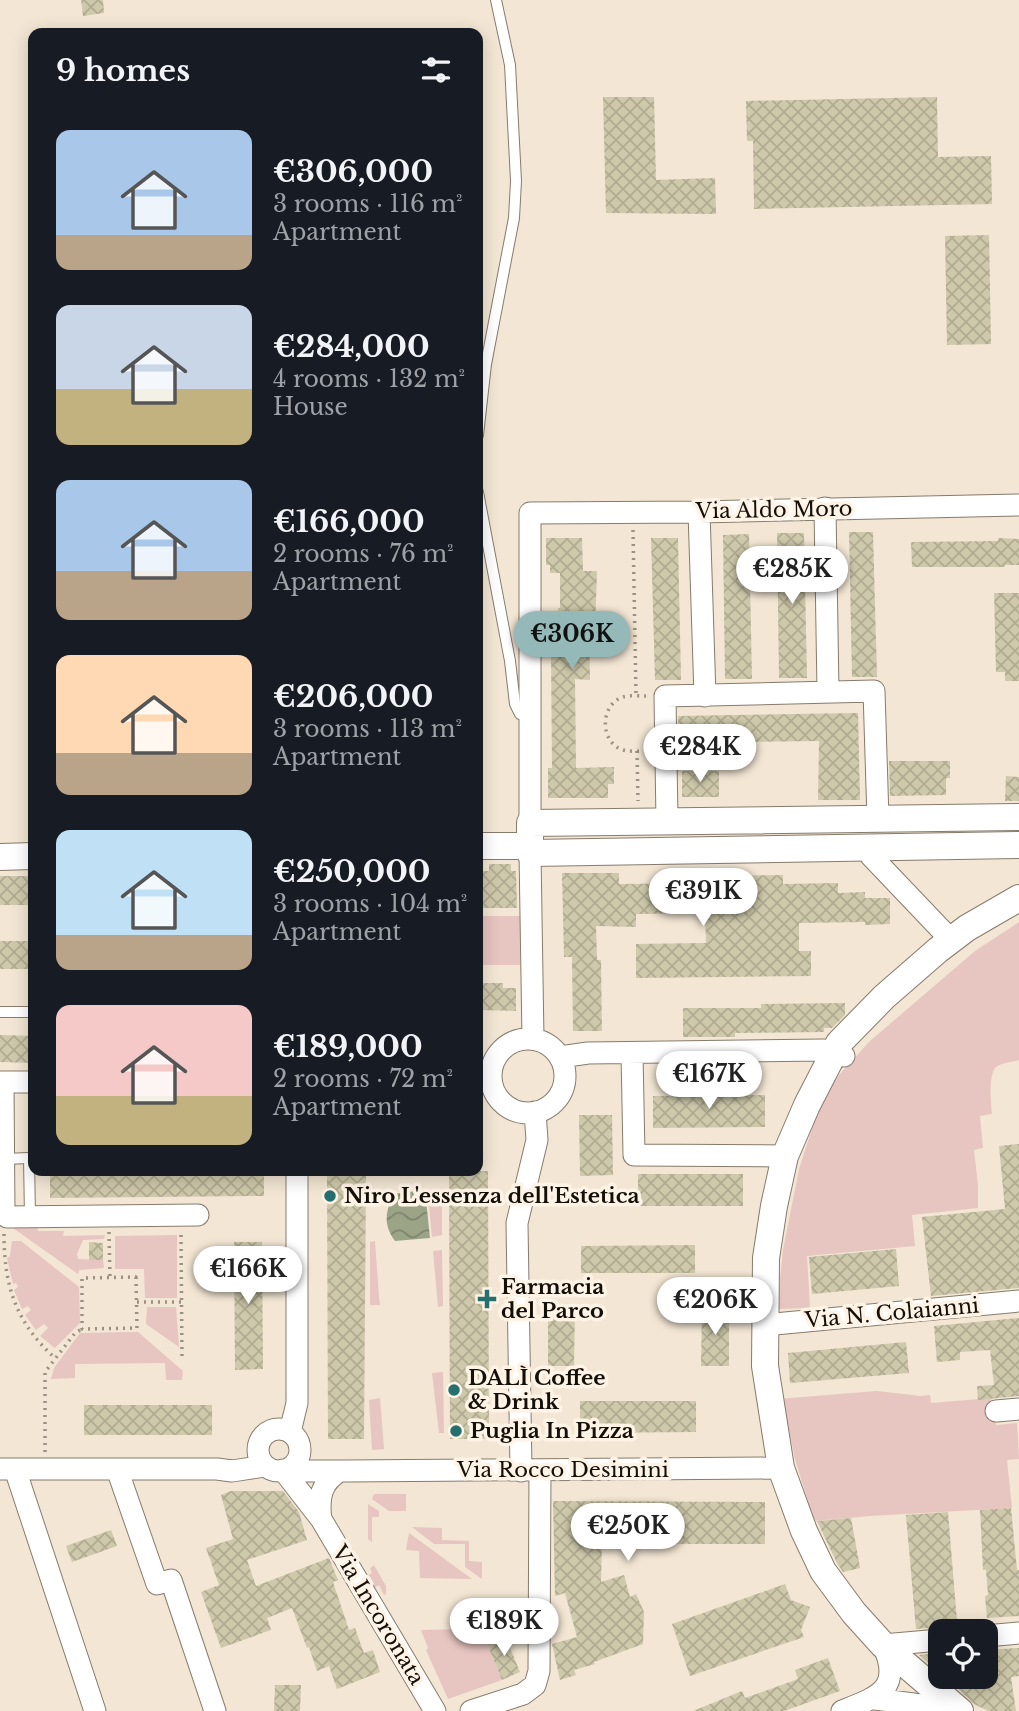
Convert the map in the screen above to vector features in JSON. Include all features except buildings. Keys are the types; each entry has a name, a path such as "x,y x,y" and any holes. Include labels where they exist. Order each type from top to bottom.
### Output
{"street":[{"name":"Via Aldo Moro","path":"530,716 530,513 1019,505"},
{"path":"825,509 828,691"},
{"path":"699,512 705,695"},
{"path":"667,821 665,696 828,691 874,691 878,819"},
{"path":"530,716 533,1039"},
{"path":"483,846 530,841 639,821 1019,817"},
{"path":"530,841 868,847 1019,845"},
{"path":"868,847 871,856 951,940"},
{"path":"0,857 28,856"},
{"path":"839,1054 839,1042 884,997 951,940 997,909 1019,898"},
{"path":"960,1711 883,1645 854,1613 823,1571 804,1531 781,1468 765,1366 766,1258 785,1156 807,1104 839,1054 962,949 1019,914"},
{"path":"521,1039 544,1042 560,1057 565,1080 556,1101 547,1108 535,1112 514,1110 485,1087 493,1063 500,1052 521,1039"},
{"path":"560,1057 588,1054 824,1050 839,1054"},
{"path":"632,1053 635,1155 785,1156"},
{"path":"28,1082 1,1082 4,1214 7,1217 189,1215"},
{"path":"471,1711 523,1694 535,1685 539,1671 517,1223 537,1140 535,1112"},
{"path":"286,1457 297,1402 297,1176"},
{"name":"Via N. Colaianni","path":"764,1325 1019,1301"},
{"path":"996,1411 1019,1409"},
{"path":"217,1469 237,1458 275,1429 286,1457"},
{"path":"260,1441 258,1455 286,1457"},
{"path":"95,1711 7,1469 232,1471 286,1457"},
{"name":"Via Rocco Desimini","path":"286,1457 313,1459 343,1471 781,1468"},
{"name":"Via Incoronata","path":"286,1457 435,1711"},
{"path":"117,1469 157,1584 171,1580 215,1711"},
{"path":"321,1519 319,1504 325,1484 343,1471"},
{"path":"998,1635 1019,1633"},
{"path":"883,1645 928,1641"},
{"path":"842,1711 875,1699 882,1693 890,1679 889,1657 883,1645"},
{"path":"875,1699 960,1711"}],"lane":[{"path":"483,391 514,218 516,181 510,65 496,0"},
{"path":"483,518 510,661 515,704 520,714 530,716"},
{"path":"0,1012 28,1013"},
{"path":"4,1158 28,1158"},
{"path":"29,1176 30,1217"}],"path":[{"path":"633,512 636,696"},
{"path":"665,696 623,697 613,703 605,718 605,729 615,746 623,750 666,751"},
{"path":"637,751 639,821"},
{"path":"4,1214 4,1261 8,1285 18,1311 31,1333 55,1358"},
{"path":"182,1360 182,1302 189,1215"},
{"path":"109,1216 110,1278"},
{"path":"45,1469 44,1372 75,1333 82,1329 137,1328 136,1277 82,1278 82,1329"},
{"path":"136,1302 182,1302"}],"shaded area":[{"path":"483,916 520,916 520,965 483,965"},
{"path":"1019,922 1019,1060 1001,1064 993,1071 992,1114 980,1116 983,1148 974,1150 978,1208 912,1215 915,1246 807,1256 810,1308 777,1309 783,1250 799,1169 821,1101 839,1075 870,1041 975,951"},
{"path":"428,1195 442,1195 442,1235 432,1237"},
{"path":"37,1225 38,1231 64,1231 63,1236 105,1235 104,1239 83,1240 77,1254 78,1259 103,1260 104,1268 79,1270 78,1274 10,1226"},
{"path":"177,1235 177,1298 145,1298 144,1269 115,1269 115,1236"},
{"path":"12,1241 21,1241 79,1287 80,1323 55,1348 40,1336 48,1328 44,1324 36,1330 25,1315 31,1310 28,1306 22,1309 14,1290 18,1287 16,1283 13,1284 7,1258 10,1256"},
{"path":"375,1241 380,1305 370,1305 370,1242"},
{"path":"442,1250 443,1306 438,1307 433,1251"},
{"path":"147,1307 176,1307 179,1347 146,1324"},
{"path":"138,1332 183,1371 182,1380 166,1380 165,1363 75,1364 75,1378 51,1379 54,1368 80,1333"},
{"path":"443,1372 444,1433 439,1433 432,1373"},
{"path":"877,1391 930,1395 931,1403 991,1398 996,1425 1017,1423 1019,1459 1007,1460 1012,1508 814,1521 795,1459 786,1416 778,1399"},
{"path":"380,1398 384,1449 372,1450 369,1400"},
{"path":"374,1494 406,1494 406,1511 389,1511 372,1499"},
{"path":"368,1504 379,1511 379,1517 372,1517 372,1542 368,1539"},
{"path":"412,1527 442,1528 442,1540 469,1541 469,1561 482,1562 482,1579 465,1567 465,1544 434,1544"},
{"path":"409,1533 472,1579 420,1578 419,1551 406,1550"},
{"path":"374,1565 386,1586 384,1595 379,1585 374,1588 367,1576 372,1573 370,1568"},
{"path":"512,1628 505,1636 487,1644 502,1680 448,1699 426,1650 428,1648 421,1630"}],"water":[{"path":"425,1190 430,1238 395,1241 387,1223 392,1194"}],"place":[{"name":"Niro L'essenza dell'Estetica","path":"330,1196"},
{"name":"Farmacia del Parco","path":"487,1299"},
{"name":"DALÌ Coffee & Drink","path":"454,1390"},
{"name":"Puglia In Pizza","path":"456,1431"}]}
